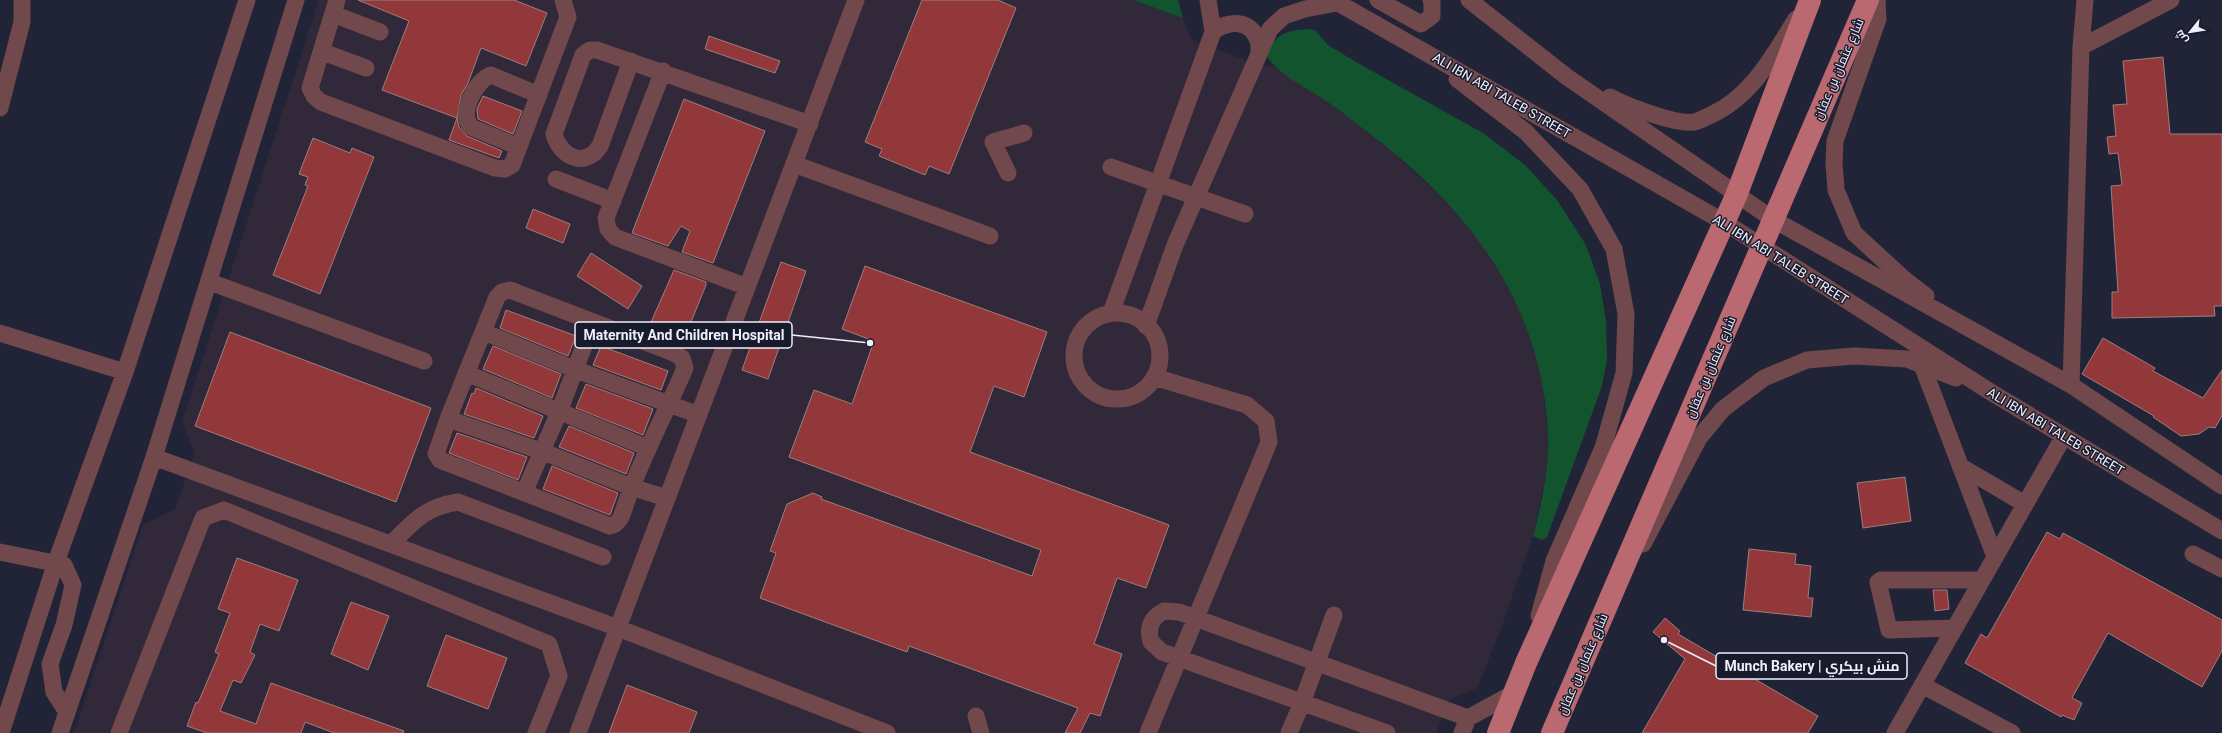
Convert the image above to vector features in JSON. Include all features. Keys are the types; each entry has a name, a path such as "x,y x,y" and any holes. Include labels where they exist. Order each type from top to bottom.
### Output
{"main road":[{"path":"1498,733 1526,663 1736,196 1809,0"},
{"name":"شارع عثمان بن عفان","path":"1556,731 1868,0"}],"street":[{"path":"0,108 22,22 22,0"},
{"path":"1,733 56,562 125,372 247,0"},
{"path":"60,733 154,457 210,282 296,0"},
{"path":"380,32 335,7 323,52 310,88 314,96 321,102 496,168 505,169 512,165 568,17 563,0"},
{"path":"578,733 856,0"},
{"path":"1111,313 1213,32 1208,0"},
{"path":"1378,0 1421,24 1432,16 1431,0"},
{"path":"1470,0 1567,77 1736,196 1774,220 2071,385 2222,486"},
{"path":"1567,77 1627,106 1667,118 1694,122 1725,108 1744,93 1761,74 1809,0"},
{"path":"1877,0 1878,19 1834,141 1836,190 1854,233 1904,279 1972,331"},
{"path":"2071,385 2081,47 2085,0"},
{"path":"2081,47 2171,0"},
{"path":"1146,326 1175,245 1270,29 1284,16 1335,1"},
{"name":"ALI IBN ABI TALEB STREET","path":"1335,1 1763,245 1989,391 2222,531"},
{"path":"1213,32 1229,23 1239,23 1250,30 1258,40 1259,54"},
{"path":"1250,30 1270,29"},
{"path":"1402,38 1526,132 1580,189 1614,249 1626,314 1624,373 1604,448 1554,561 1526,663"},
{"path":"631,61 600,146 595,154 587,158 576,158 565,154 557,145 554,134 583,55 590,50 597,50 663,71 810,124"},
{"path":"323,52 366,68"},
{"path":"663,71 606,218 608,229 615,237 747,287"},
{"path":"519,147 471,127 466,122 465,114 478,84 491,75 538,95"},
{"path":"1008,174 993,142 1024,133"},
{"path":"794,164 990,236"},
{"path":"1111,167 1245,214"},
{"path":"556,179 613,201"},
{"path":"210,282 424,361"},
{"path":"510,290 674,353 682,358 685,368 670,404 631,487 620,520 615,525 610,526 440,460 436,454 448,419 484,332 497,297 502,292 510,290"},
{"path":"1119,313 1142,321 1146,326 1157,340 1160,357 1158,369 1150,385 1135,396 1117,400 1099,396 1088,389 1079,376 1074,361 1075,345 1087,324 1101,315 1119,313"},
{"path":"524,493 559,412 593,322"},
{"path":"484,332 574,369 699,415"},
{"path":"0,333 125,372"},
{"path":"1556,731 1613,598 1663,508 1699,438 1723,409 1764,378 1807,360 1854,356 1907,360 1989,391"},
{"path":"1922,365 1995,557"},
{"path":"466,373 648,448"},
{"path":"1148,733 1269,442 1266,421 1247,405 1154,376"},
{"path":"448,419 541,451 631,487 667,498"},
{"path":"1895,733 2064,436"},
{"path":"154,457 618,628 887,733"},
{"path":"1960,466 2025,504"},
{"path":"391,544 416,520 438,505 458,502 603,557"},
{"path":"123,732 203,518 224,510 549,644 559,676 536,733"},
{"path":"0,552 56,562 64,565 73,585 64,624 50,664 54,692 67,712"},
{"path":"2193,554 2222,569"},
{"path":"1954,628 1889,630 1878,582 1881,580 1982,580"},
{"path":"1387,733 1178,659 1156,648 1151,642 1149,627 1152,620 1164,611 1172,610 1316,663 1465,725 1514,693"},
{"path":"1289,733 1302,703 1334,615"},
{"path":"1922,685 2012,733"},
{"path":"976,716 981,733"}],"shaded area":[{"path":"319,0 1133,0 1183,18 1192,40 1264,67 1272,65 1329,103 1393,152 1454,209 1492,257 1522,312 1541,373 1548,435 1546,474 1533,536 1500,631 1477,688 1449,700 1436,733 74,733 143,525 175,509 195,453 182,422"}],"green space":[{"path":"1133,0 1178,0 1183,18"},
{"path":"1311,29 1316,31 1328,45 1356,62 1483,133 1525,165 1557,200 1586,245 1600,284 1606,321 1607,359 1602,386 1547,537 1542,540 1533,536 1544,485 1548,447 1543,388 1532,345 1516,304 1496,266 1471,231 1443,198 1410,167 1375,138 1341,111 1278,69 1265,54 1274,41 1284,34 1295,30"}],"building":[{"path":"358,0 514,0 547,13 526,66 481,48 468,83 461,95 457,118 382,90 409,21"},
{"path":"922,0 998,0 1016,8 949,174 929,166 925,175 879,156 882,149 865,142"},
{"path":"709,36 780,61 775,73 705,49"},
{"path":"2163,57 2170,134 2222,134 2222,306 2214,306 2215,316 2112,318 2112,292 2118,292 2111,186 2122,185 2118,153 2109,154 2107,137 2116,136 2113,105 2127,104 2123,61"},
{"path":"483,96 522,111 513,134 478,119 477,109"},
{"path":"684,99 765,131 713,263 682,252 690,231 681,226 668,246 632,233"},
{"path":"457,118 459,127 467,136 502,151 499,158 449,140"},
{"path":"313,138 350,153 352,148 374,157 320,294 273,275 308,186 305,185 308,177 299,174"},
{"path":"533,209 570,224 563,243 526,228"},
{"path":"591,253 642,286 628,309 577,276"},
{"path":"781,262 806,271 768,379 742,370"},
{"path":"865,266 1047,332 1024,397 994,386 970,452 1169,525 1146,588 1117,578 1094,644 1122,654 1100,716 1090,713 1080,733 1065,733 1078,708 909,646 907,652 760,598 776,553 770,551 787,504 813,493 822,497 821,499 1032,576 1041,550 789,457 814,390 852,404 874,341 842,329"},
{"path":"674,270 706,282 682,344 648,329"},
{"path":"506,310 576,336 568,356 500,328"},
{"path":"230,332 431,408 396,502 195,426"},
{"path":"2103,338 2155,368 2153,371 2203,398 2222,370 2222,416 2215,428 2209,427 2199,434 2181,436 2153,417 2154,416 2082,374"},
{"path":"493,346 561,374 552,398 483,369"},
{"path":"601,346 668,371 661,390 593,365"},
{"path":"586,384 653,409 643,435 576,408"},
{"path":"476,388 543,416 534,438 464,414 472,393 474,394"},
{"path":"569,426 634,453 626,474 559,447"},
{"path":"457,433 527,457 518,480 449,453"},
{"path":"552,466 618,493 610,515 543,489"},
{"path":"1905,477 1911,521 1863,528 1857,483"},
{"path":"2047,532 2060,539 2063,533 2222,620 2222,651 2202,687 2108,633 2072,698 2082,703 2074,720 2062,715 2061,717 1965,663 1981,634 1987,638"},
{"path":"1749,549 1796,554 1795,564 1811,566 1808,598 1813,598 1811,617 1743,610"},
{"path":"237,558 298,580 279,631 260,624 250,652 255,655 241,683 233,680 220,711 256,724 271,683 404,731 403,733 334,733 305,722 301,733 207,733 187,726 196,702 198,703 219,654 215,652 230,613 218,609"},
{"path":"1933,590 1947,590 1949,609 1935,611"},
{"path":"351,602 389,616 368,670 331,654"},
{"path":"1665,618 1680,631 1678,634 1818,716 1808,733 1642,733 1685,659 1653,632"},
{"path":"446,635 507,658 488,709 427,686"},
{"path":"627,685 697,712 689,733 609,733"}],"place":[{"name":"Maternity And Children Hospital","path":"870,343"},
{"name":"Munch Bakery | منش بيكري","path":"1664,640"}]}
